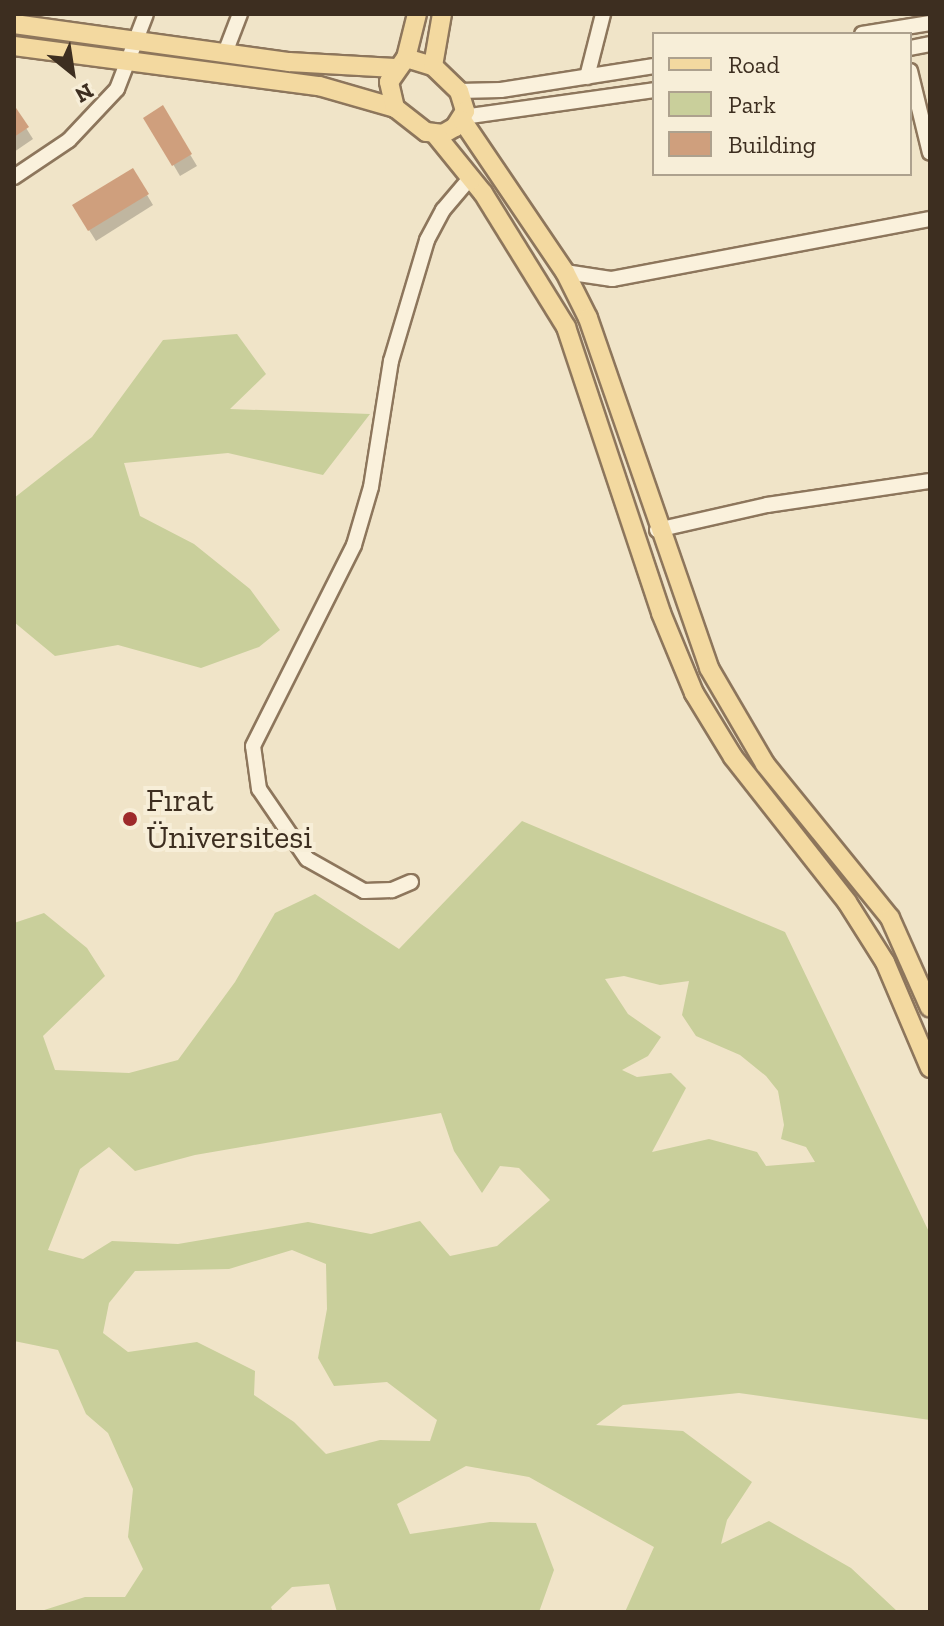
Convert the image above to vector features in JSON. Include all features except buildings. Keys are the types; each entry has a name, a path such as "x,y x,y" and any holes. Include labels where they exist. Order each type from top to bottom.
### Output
{"main road":[{"path":"395,108 389,88 417,14"},
{"path":"433,66 442,14"},
{"path":"14,24 225,53 433,66 459,91 462,118 565,272 588,318 657,530 709,668 765,764 890,918 930,1008"},
{"path":"14,46 319,86 395,108 435,134 471,177 566,327 661,613 694,693 733,757 847,902 885,962 930,1068"},
{"path":"435,134 450,131 462,118"}],"street":[{"path":"14,177 89,122 117,89 146,14"},
{"path":"225,53 240,14"},
{"path":"587,77 603,14"},
{"path":"870,32 899,25 930,23"},
{"path":"459,91 652,66"},
{"path":"912,79 930,153"},
{"path":"462,118 652,90"},
{"path":"411,882 392,890 364,891 307,859 259,789 253,746 354,545 371,487 391,361 427,240 443,210 471,177"},
{"path":"565,272 612,279 930,219"},
{"path":"657,530 767,505 930,481"}],"green space":[{"path":"237,334 266,374 230,409 370,414 323,475 228,453 124,463 140,516 194,544 250,589 280,630 259,647 201,668 118,645 55,656 14,622 14,498 92,437 163,340"},
{"path":"522,821 785,932 930,1234 930,1420 739,1393 623,1405 596,1425 683,1431 752,1482 727,1520 721,1544 769,1521 851,1568 898,1612 625,1612 654,1547 529,1477 466,1466 397,1504 410,1534 490,1522 536,1523 554,1570 539,1612 337,1612 329,1584 292,1587 271,1607 273,1612 38,1612 85,1597 125,1597 143,1569 128,1537 133,1489 108,1433 86,1414 58,1350 14,1341 14,923 44,913 87,948 105,976 43,1036 55,1070 129,1073 178,1060 235,982 275,913 315,894 399,949","holes":["624,976 660,985 689,981 682,1015 696,1036 740,1055 766,1076 778,1091 784,1125 781,1139 806,1147 815,1162 766,1166 757,1152 709,1139 652,1152 686,1088 671,1073 637,1077 622,1070 648,1056 661,1037 628,1014 605,979","441,1113 454,1151 482,1193 500,1166 519,1168 550,1200 497,1246 450,1256 420,1221 371,1234 308,1222 178,1244 112,1241 83,1259 48,1250 80,1169 109,1147 135,1171 195,1155","292,1250 326,1264 327,1309 318,1358 334,1386 387,1382 437,1420 430,1441 380,1440 326,1454 294,1422 254,1395 255,1371 197,1342 128,1352 103,1333 109,1303 135,1271 229,1269"]}],"place":[{"name":"Fırat Üniversitesi","path":"130,819"}]}
